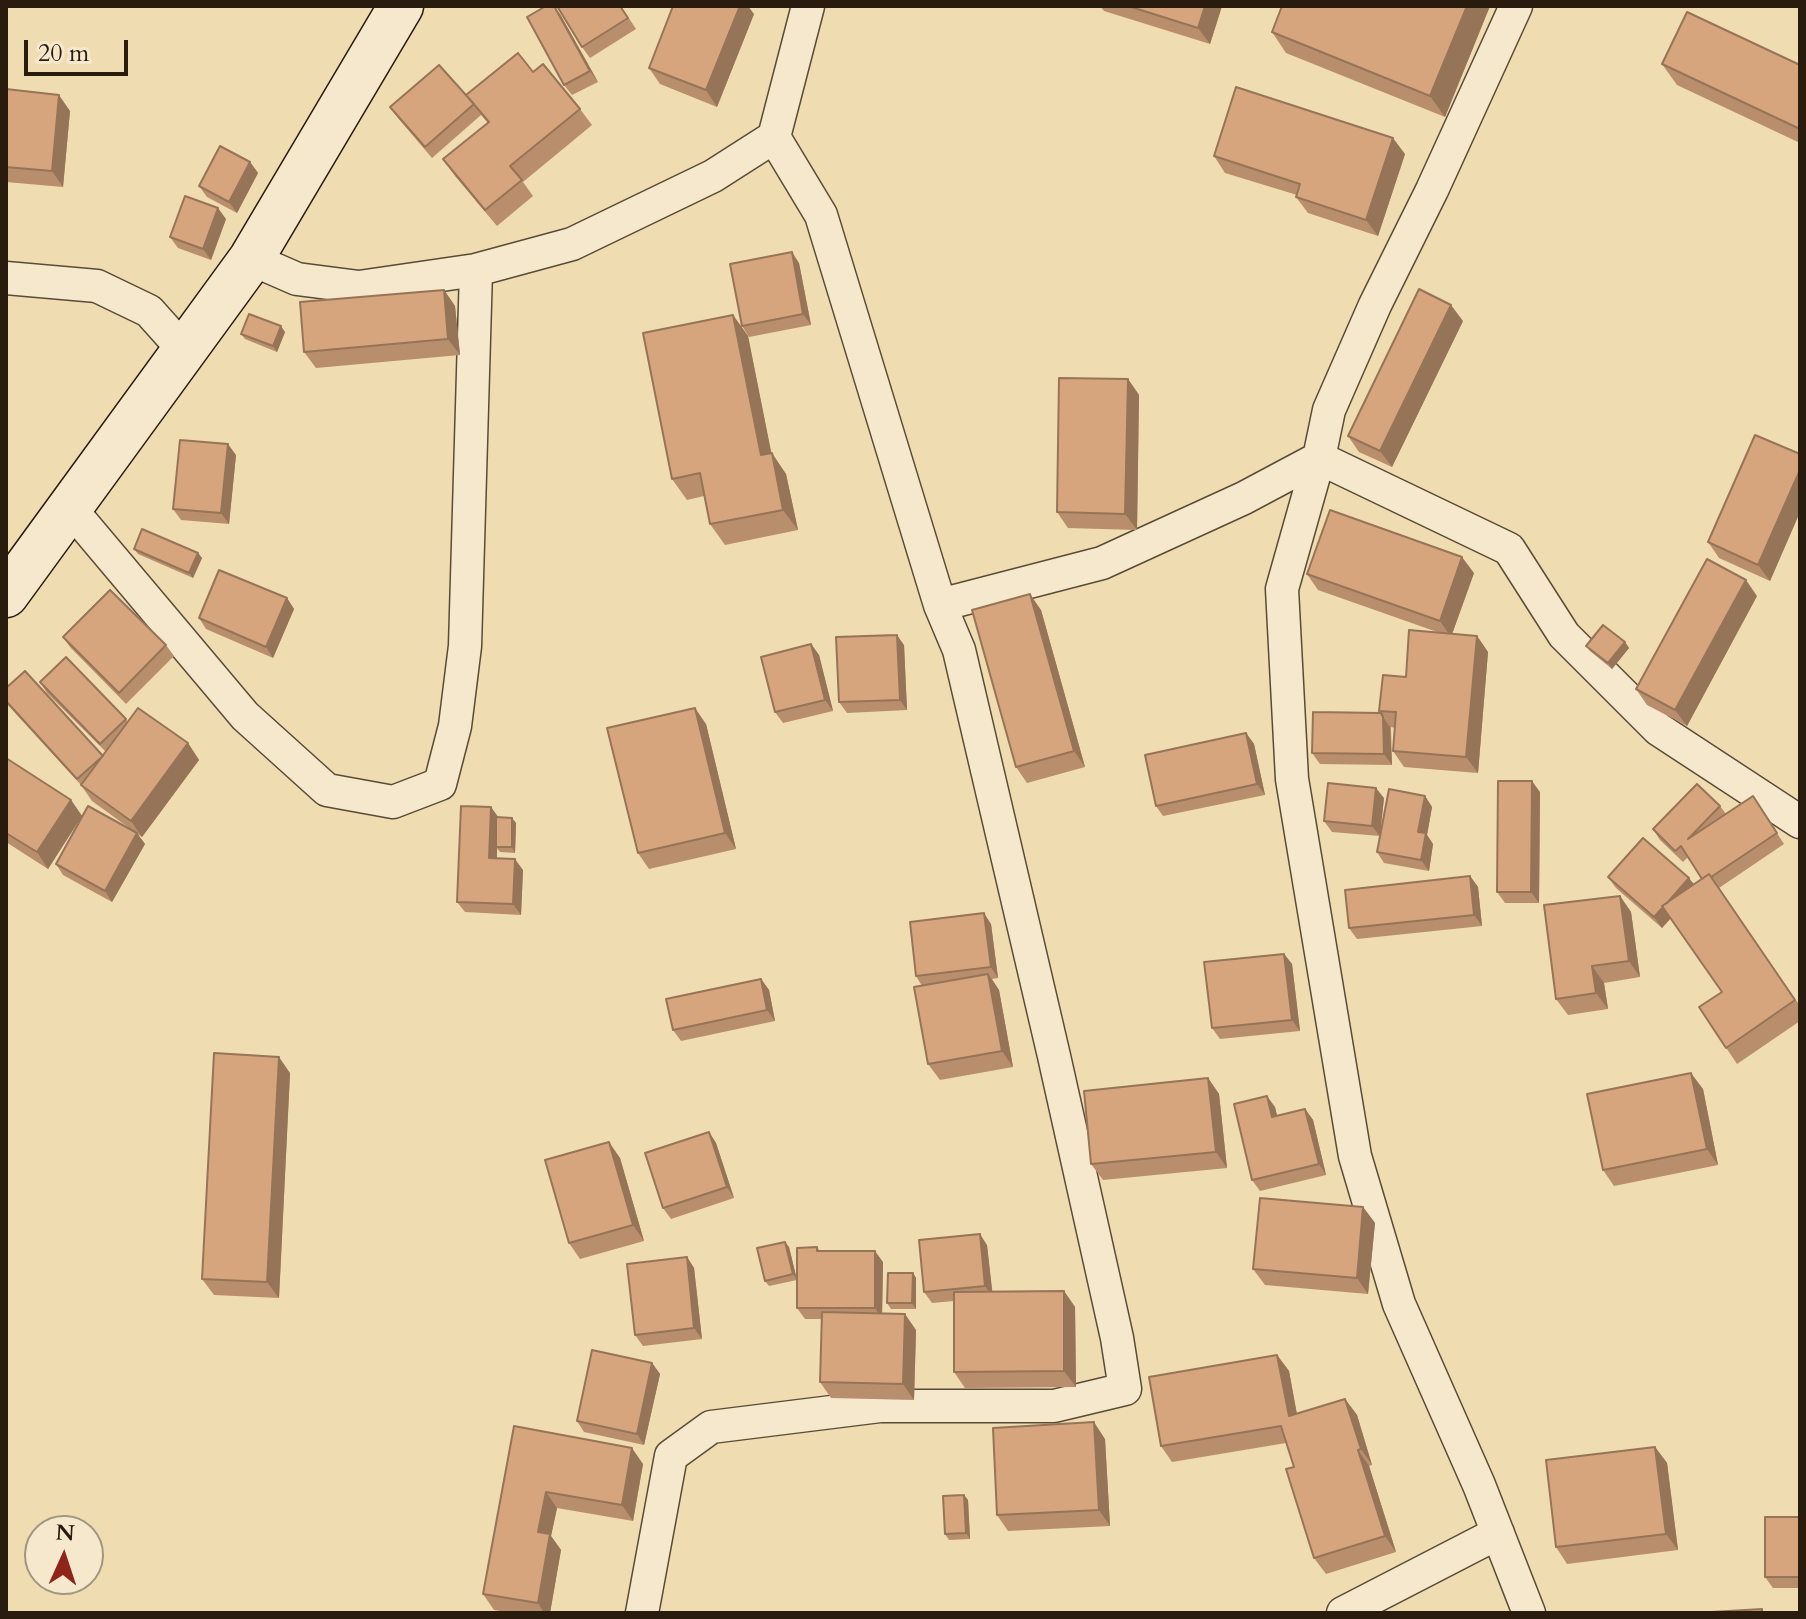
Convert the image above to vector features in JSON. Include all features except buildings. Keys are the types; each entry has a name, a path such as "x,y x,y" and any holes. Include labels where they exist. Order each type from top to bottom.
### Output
{"main road":[{"path":"6,595 251,259 401,6"}],"street":[{"path":"251,259 297,279 359,287 476,270 572,244 713,176 774,137 808,6"},
{"path":"1516,6 1329,410 1319,458 1282,589 1294,795 1355,1156 1399,1304 1498,1533 1529,1613"},
{"path":"642,1613 671,1456 711,1427 880,1406 1054,1406 1125,1389 1117,1338 963,665 940,605 821,215 774,137"},
{"path":"69,507 245,716 327,790 393,802 440,784 455,726 465,646 476,270"},
{"path":"6,278 97,286 149,311 183,349"},
{"path":"940,605 1102,563 1244,498 1319,458"},
{"path":"1319,458 1509,549 1564,635 1658,729 1800,822"},
{"path":"1343,1613 1498,1533"}]}
